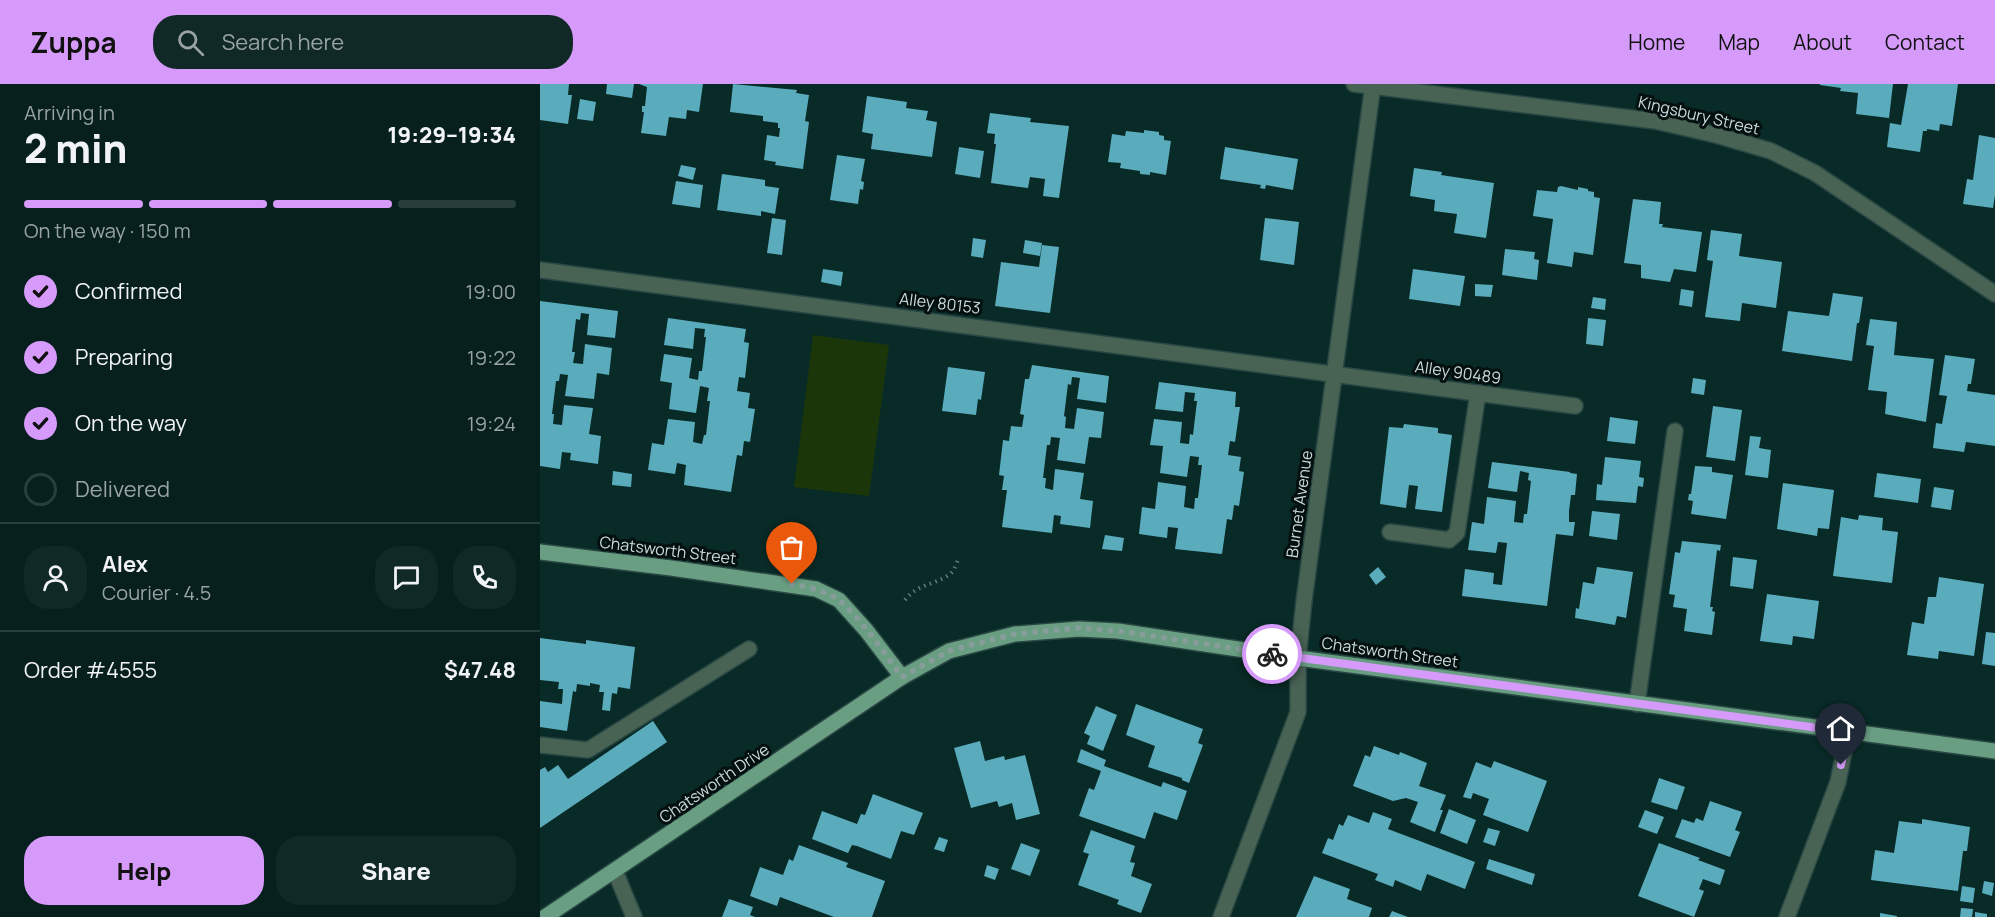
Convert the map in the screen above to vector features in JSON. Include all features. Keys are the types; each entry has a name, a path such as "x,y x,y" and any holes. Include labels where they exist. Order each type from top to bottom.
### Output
{"main road":[{"name":"Chatsworth Street","path":"540,552 726,575 816,589 839,600 866,630 902,677 949,651 1015,634 1079,628 1118,631 1298,658 1995,751"},
{"name":"Chatsworth Drive","path":"545,917 902,677"}],"street":[{"name":"Kingsbury Street","path":"1354,84 1655,121 1771,151 1815,173 1995,294"},
{"name":"Burnet Avenue","path":"1221,917 1298,712 1298,658 1305,591 1373,85"},
{"name":"Alley 80153","path":"540,270 1335,374"},
{"name":"Alley 90489","path":"1335,374 1575,406"},
{"path":"1390,532 1449,540 1458,533 1478,393"},
{"path":"1637,704 1675,431"},
{"path":"540,745 588,750 749,649"},
{"path":"1787,917 1838,782 1848,732"},
{"path":"615,871 634,917"}],"path":[{"path":"905,600 916,588 950,574 959,557"}],"green space":[{"path":"813,335 889,345 869,496 794,487"}],"building":[{"path":"540,84 569,84 568,95 572,95 568,124 540,120"},
{"path":"607,84 634,84 632,98 606,94"},
{"path":"639,84 703,84 699,112 687,110 686,119 669,117 666,136 641,133 644,112 642,112 642,106 645,106 647,87"},
{"path":"733,84 797,90 796,93 809,95 805,121 809,122 803,169 775,165 776,162 764,160 767,135 779,137 778,123 763,121 763,116 730,112"},
{"path":"1820,84 1893,84 1889,118 1856,114 1858,93 1840,91 1841,88"},
{"path":"1908,84 1958,84 1952,126 1940,124 1939,131 1927,129 1923,131 1920,152 1887,147 1890,123 1901,125"},
{"path":"867,96 907,102 906,108 928,111 926,120 937,122 932,157 871,149 873,134 862,132"},
{"path":"580,99 596,102 593,121 577,119"},
{"path":"990,113 1031,118 1030,122 1069,126 1059,198 1043,196 1045,179 1030,177 1028,188 991,183 996,144 994,144 995,134 987,133"},
{"path":"1144,130 1159,132 1159,135 1164,136 1164,140 1171,141 1166,175 1150,172 1150,175 1140,174 1140,171 1120,168 1121,163 1108,162 1112,134 1125,136 1126,131 1144,133"},
{"path":"1979,135 1995,138 1993,208 1963,204 1967,179 1973,180"},
{"path":"959,147 984,151 980,178 955,174"},
{"path":"1225,147 1298,159 1293,190 1266,185 1265,189 1260,188 1261,185 1220,179"},
{"path":"837,155 865,159 861,181 864,182 863,190 860,189 858,204 830,200"},
{"path":"681,165 696,168 693,180 678,176"},
{"path":"1414,168 1442,172 1441,175 1494,183 1486,238 1454,233 1457,214 1434,211 1435,200 1410,196"},
{"path":"722,174 765,180 765,186 779,188 775,214 761,211 761,216 717,210"},
{"path":"676,181 703,185 700,208 672,204"},
{"path":"1558,187 1578,190 1578,187 1588,189 1594,192 1594,197 1600,198 1593,255 1574,252 1572,267 1547,263 1553,219 1533,216 1537,190 1557,192"},
{"path":"1633,199 1661,202 1659,224 1663,224 1662,227 1702,232 1696,272 1674,269 1670,282 1641,278 1641,265 1624,263"},
{"path":"772,218 786,220 782,255 767,253"},
{"path":"1265,218 1299,222 1294,265 1260,260"},
{"path":"1711,230 1742,234 1739,256 1782,262 1776,308 1742,303 1740,321 1705,317 1713,261 1707,260"},
{"path":"973,238 986,240 983,258 971,256"},
{"path":"1025,240 1042,243 1040,256 1023,253"},
{"path":"1042,245 1059,247 1050,313 995,306 1001,262 1039,267"},
{"path":"1505,249 1535,252 1534,259 1539,260 1537,280 1502,275"},
{"path":"823,269 843,272 841,286 821,282"},
{"path":"1413,269 1465,276 1460,306 1409,299"},
{"path":"1475,284 1493,285 1491,297 1475,296"},
{"path":"1681,289 1694,291 1692,307 1679,305"},
{"path":"1833,293 1863,297 1852,361 1782,351 1788,311 1829,316"},
{"path":"1593,297 1606,299 1605,310 1591,308"},
{"path":"540,301 618,311 615,338 587,335 589,314 581,313 580,320 576,319 573,363 583,364 585,344 612,348 609,375 597,373 594,399 565,396 568,375 560,374 559,381 556,381 553,424 562,425 564,405 593,408 589,434 601,436 598,464 570,460 571,453 562,452 560,469 540,466"},
{"path":"668,318 746,329 744,342 749,343 745,378 739,377 737,391 750,393 748,408 755,409 750,442 744,441 742,456 737,455 731,492 684,485 686,465 677,463 675,474 648,470 652,443 664,445 668,419 695,422 693,442 702,444 704,435 706,435 710,401 707,401 709,388 700,386 696,413 669,409 672,383 660,381 664,354 692,358 689,378 698,380 699,371 702,371 705,329 695,328 693,349 664,345"},
{"path":"1588,318 1606,320 1603,346 1586,344"},
{"path":"1870,319 1897,322 1894,355 1934,359 1926,422 1885,414 1887,392 1868,390 1874,346 1866,345"},
{"path":"1945,355 1975,359 1971,384 1968,384 1967,391 1995,395 1995,446 1966,442 1964,452 1933,448 1936,423 1942,424 1947,396 1939,395"},
{"path":"1032,365 1109,376 1106,403 1077,399 1080,378 1072,377 1071,385 1068,384 1064,416 1066,417 1065,428 1074,429 1077,408 1104,412 1101,438 1089,437 1085,464 1057,460 1060,438 1051,437 1050,445 1047,445 1043,478 1046,478 1045,488 1053,490 1055,469 1084,473 1080,499 1093,501 1090,528 1060,524 1061,516 1054,515 1052,533 1002,527 1007,490 1002,490 1004,476 999,475 1003,440 1009,441 1011,426 1022,427 1024,415 1020,414 1025,379 1029,379"},
{"path":"948,367 985,372 981,400 978,399 976,415 942,411"},
{"path":"1693,378 1706,380 1704,395 1691,393"},
{"path":"1159,382 1236,392 1235,407 1240,407 1235,442 1230,441 1228,455 1241,457 1239,471 1244,472 1239,506 1234,505 1232,520 1227,519 1222,554 1175,549 1178,528 1168,527 1167,538 1139,534 1142,507 1155,509 1158,482 1186,486 1184,507 1194,509 1195,498 1198,498 1202,465 1198,465 1199,457 1190,456 1187,477 1160,473 1163,446 1150,445 1154,419 1182,422 1180,443 1189,444 1190,434 1193,435 1197,401 1194,401 1195,393 1185,392 1183,412 1155,409"},
{"path":"1713,406 1742,410 1735,461 1706,457"},
{"path":"1610,417 1638,421 1635,444 1607,441"},
{"path":"1404,424 1438,428 1438,433 1452,435 1442,512 1415,509 1418,486 1409,485 1406,508 1380,504 1389,427 1403,428"},
{"path":"1750,436 1761,437 1759,448 1771,450 1768,478 1745,475"},
{"path":"1605,457 1641,461 1639,477 1644,478 1643,487 1638,486 1636,503 1596,500 1597,484 1602,485"},
{"path":"1492,462 1577,474 1575,495 1571,495 1569,511 1569,522 1575,522 1573,536 1556,534 1547,606 1462,596 1465,569 1494,573 1493,584 1502,585 1507,543 1498,542 1496,553 1468,550 1472,522 1484,524 1487,497 1516,501 1514,522 1523,523 1524,514 1527,514 1531,481 1528,480 1529,473 1520,471 1517,492 1488,488"},
{"path":"1695,466 1712,467 1712,472 1733,475 1726,519 1691,514 1693,501 1688,500"},
{"path":"613,471 632,474 631,487 612,485"},
{"path":"1877,473 1921,479 1918,503 1874,497"},
{"path":"1783,483 1834,490 1829,529 1818,528 1817,536 1777,529"},
{"path":"1934,487 1954,490 1951,510 1931,507"},
{"path":"1592,511 1620,514 1617,540 1589,536"},
{"path":"1859,515 1883,518 1882,530 1898,532 1892,583 1833,576 1841,517 1858,520"},
{"path":"1105,535 1124,538 1122,551 1102,549"},
{"path":"1682,541 1721,545 1720,551 1717,550 1710,607 1713,607 1712,611 1715,612 1712,635 1684,631 1687,609 1673,607 1675,595 1669,594 1675,552 1680,553"},
{"path":"1733,557 1757,560 1753,589 1730,586"},
{"path":"1378,567 1386,577 1376,585 1369,575"},
{"path":"1597,567 1633,572 1626,618 1617,616 1615,625 1575,618 1576,608 1579,609 1583,582 1594,584"},
{"path":"1939,577 1984,584 1974,656 1939,651 1938,659 1907,655 1912,622 1924,624 1928,597 1936,597"},
{"path":"1767,594 1819,601 1814,639 1793,636 1792,645 1760,641"},
{"path":"1986,632 1995,633 1995,666 1982,664"},
{"path":"540,638 586,644 586,640 635,647 630,689 618,687 617,694 612,693 610,711 602,710 604,692 599,692 600,685 577,684 576,692 573,691 567,731 540,727 540,701 562,704 563,689 558,689 559,682 540,680"},
{"path":"1136,704 1203,729 1198,743 1203,745 1189,783 1182,778 1148,767 1155,746 1126,735"},
{"path":"1096,706 1117,715 1103,751 1087,744 1090,736 1084,733"},
{"path":"653,721 667,742 540,828 540,770 545,767 548,772 558,765 568,779"},
{"path":"980,741 985,761 1004,756 1005,760 1025,755 1040,814 1016,820 1012,803 999,807 997,801 971,808 954,748"},
{"path":"1374,746 1399,755 1400,752 1427,763 1419,786 1446,795 1435,832 1410,822 1418,802 1406,798 1393,801 1353,786 1365,755 1370,757"},
{"path":"1081,749 1106,760 1104,766 1161,787 1163,782 1187,791 1177,820 1154,812 1145,839 1079,816 1089,788 1094,790 1101,771 1077,762"},
{"path":"1494,761 1547,781 1528,832 1483,815 1489,799 1473,793 1471,799 1463,797 1476,762 1491,768"},
{"path":"1659,778 1685,787 1677,810 1651,802"},
{"path":"873,794 923,813 914,835 901,831 891,859 852,845 848,853 812,839 822,811 857,824 861,814 865,815"},
{"path":"1710,801 1742,812 1735,830 1740,832 1730,857 1675,837 1682,819 1694,823 1696,818 1703,821"},
{"path":"1449,809 1476,820 1467,844 1440,833"},
{"path":"1645,810 1664,817 1657,834 1638,827"},
{"path":"1373,812 1392,819 1388,829 1475,862 1465,889 1427,874 1421,891 1395,880 1393,887 1375,880 1378,874 1322,853 1328,838 1333,840 1339,824 1343,826 1348,815 1369,823"},
{"path":"1922,819 1970,827 1967,851 1963,851 1958,891 1871,880 1875,850 1894,853 1899,821 1922,824"},
{"path":"1488,828 1500,831 1495,846 1483,842"},
{"path":"1091,830 1135,846 1130,862 1135,863 1131,876 1152,884 1141,913 1117,904 1119,900 1078,885 1089,854 1083,852"},
{"path":"939,837 948,840 944,852 934,849"},
{"path":"1021,843 1040,850 1030,876 1011,869"},
{"path":"1659,843 1725,870 1720,885 1703,879 1699,889 1704,891 1694,917 1638,896"},
{"path":"799,845 848,863 846,867 885,881 872,917 834,917 780,897 777,906 750,896 760,867 783,875 789,859 793,861"},
{"path":"1489,859 1535,874 1532,885 1486,869"},
{"path":"987,865 999,869 995,880 984,876"},
{"path":"1314,876 1350,889 1347,899 1372,908 1369,917 1296,917"},
{"path":"1984,881 1994,883 1992,896 1982,893"},
{"path":"1962,886 1975,888 1973,903 1960,901"},
{"path":"729,899 753,907 750,915 755,917 722,917"},
{"path":"1961,908 1973,909 1972,917 1960,917"},
{"path":"1392,911 1408,917 1389,917"},
{"path":"1975,912 1987,914 1987,917 1975,917"},
{"path":"1880,913 1897,916 1897,917 1880,917"}],"way so far":[{"path":"792,584 816,589 839,600 866,630 902,677 949,651 1015,634 1079,628 1118,631 1272,654"}],"route":[{"path":"1272,654 1848,732 1841,765"}]}
